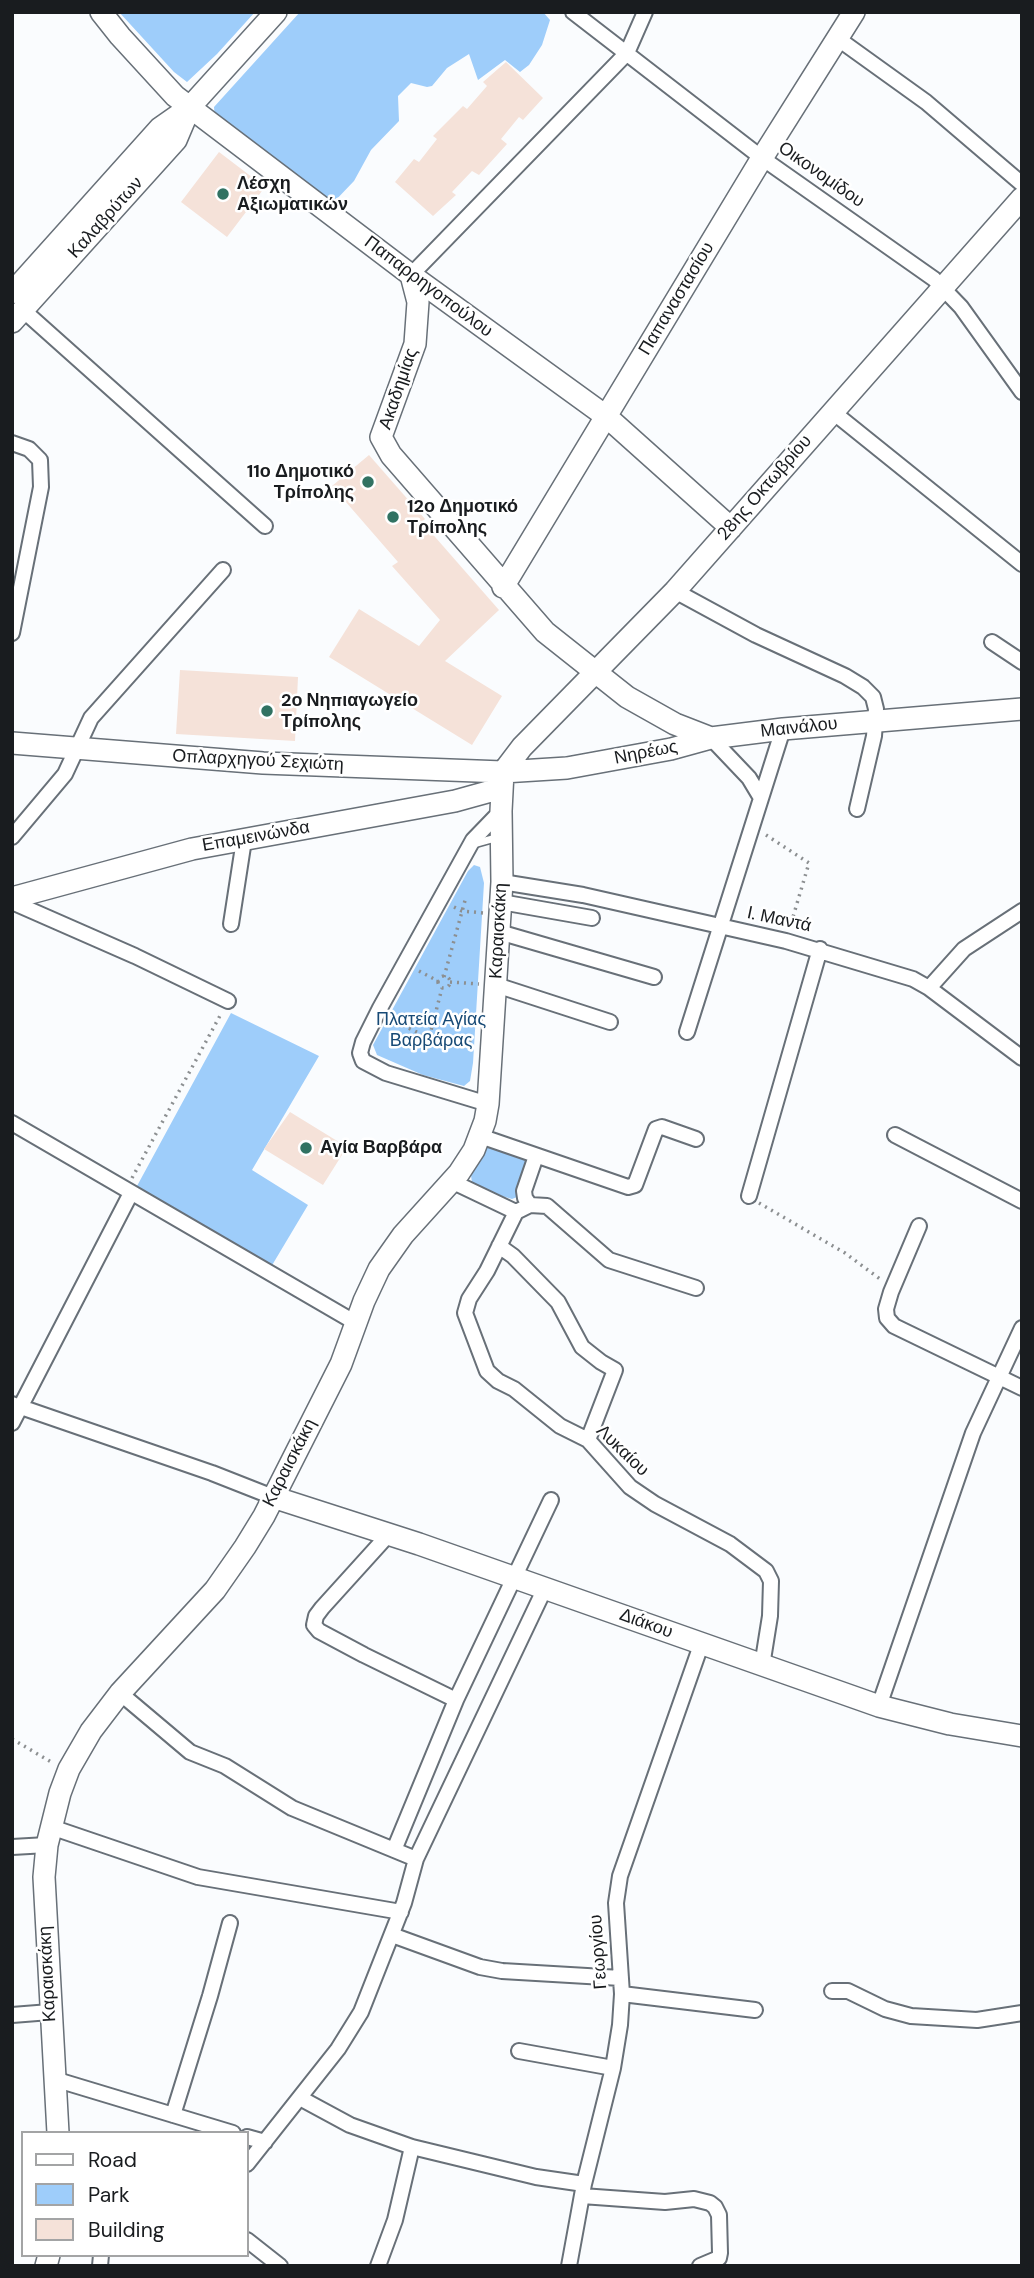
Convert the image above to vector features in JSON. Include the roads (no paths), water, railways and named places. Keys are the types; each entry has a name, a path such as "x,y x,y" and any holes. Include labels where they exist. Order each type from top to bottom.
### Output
{"street":[{"name":"Παπαρρηγοπούλου","path":"101,12 166,87 190,107 411,275 607,417 731,528"},
{"name":"Καλαβρύτων","path":"16,308 176,140 190,107 276,12"},
{"name":"Οικονομίδου","path":"573,12 762,158 944,288 961,307 1022,393"},
{"path":"411,275 627,53 645,12"},
{"name":"Παπαναστασίου","path":"503,587 762,158 854,12"},
{"path":"837,38 944,116 1022,184"},
{"name":"28ης Οκτωβρίου","path":"503,780 522,747 675,591 1022,198"},
{"name":"Ακαδημίας","path":"411,275 418,302 415,344 382,438 391,455 503,587 545,632 595,672"},
{"path":"16,308 265,526"},
{"path":"833,412 1022,564"},
{"path":"12,443 29,449 40,460 41,487 12,633"},
{"path":"12,837 65,774 91,719 223,570"},
{"path":"675,591 757,635 845,676 863,687 875,701 869,762 857,809"},
{"path":"992,642 1022,662"},
{"path":"595,672 651,712 711,738 749,778 761,798"},
{"name":"Μαινάλου","path":"711,738 875,720 1022,709"},
{"path":"687,1032 783,729"},
{"name":"Νηρέως","path":"503,780 671,749 711,738"},
{"name":"Οπλαρχηγού Σεχιώτη","path":"12,743 503,780"},
{"name":"Καραισκάκη","path":"58,2131 44,1877 49,1836 69,1769 91,1731 120,1693 215,1590 245,1547 274,1497 341,1364 373,1280 410,1227 451,1181 474,1150 488,1104 500,908 503,780"},
{"name":"Επαμεινώνδα","path":"12,900 192,849 455,801 503,780"},
{"path":"488,1104 414,1083 372,1067 360,1058 361,1047 377,1013 470,845 483,827 501,811"},
{"path":"231,924 244,840"},
{"name":"Ι. Μαντά","path":"500,908 583,895 820,949 913,979 929,988 1022,1058"},
{"path":"12,900 228,1001"},
{"path":"500,908 592,918"},
{"path":"500,908 654,977"},
{"path":"929,988 964,949 1022,911"},
{"path":"749,1196 820,949"},
{"path":"496,985 610,1022"},
{"path":"12,1123 356,1323"},
{"path":"480,1136 628,1187 635,1185 656,1129 662,1127 696,1139"},
{"path":"895,1135 1022,1201"},
{"path":"530,1205 524,1191 537,1156"},
{"path":"451,1181 516,1212 530,1205 547,1206 609,1260 696,1288"},
{"path":"12,1423 16,1406 128,1192"},
{"name":"Λυκαίου","path":"516,1212 469,1299 465,1313 486,1371 514,1389 560,1426 588,1440 630,1487 655,1504 730,1544 766,1571 771,1581 771,1605 762,1667"},
{"path":"919,1226 891,1292 886,1309 887,1318 894,1326 1022,1388"},
{"path":"499,1246 513,1255 558,1302 582,1347 615,1370 588,1440"},
{"path":"879,1706 981,1413 1022,1328"},
{"path":"16,1406 212,1472 274,1497"},
{"name":"Διάκου","path":"274,1497 515,1577 762,1667 879,1706 950,1724 1022,1737"},
{"path":"394,1850 456,1700 551,1500"},
{"path":"389,1534 322,1608 314,1625 326,1635 456,1700"},
{"path":"248,2163 338,2049 361,2012 401,1912 416,1859 545,1588"},
{"name":"Γεωργίου","path":"569,2266 620,2025 622,1994 616,1903 620,1876 701,1645"},
{"path":"120,1693 190,1752 225,1766 292,1808 416,1859"},
{"path":"12,1847 49,1836 198,1877 401,1912"},
{"path":"173,2115 230,1923"},
{"path":"392,1935 480,1967 621,1978"},
{"path":"832,1991 848,1991 885,2009 911,2016 977,2020 1022,2013"},
{"path":"622,1994 755,2010"},
{"path":"12,2015 50,2012"},
{"path":"519,2051 612,2068"},
{"path":"54,2079 226,2131"},
{"path":"300,2098 350,2125 412,2147 583,2190 665,2202 694,2199 709,2203 719,2215 719,2258 700,2266"},
{"path":"248,2137 265,2142"},
{"path":"378,2266 395,2220 412,2147"},
{"path":"248,2241 280,2266"}],"lane":[{"path":"470,845 501,836"}],"place":[{"name":"Λέσχη Αξιωματικών","path":"223,194"},
{"name":"11ο Δημοτικό Τρίπολης","path":"368,482"},
{"name":"12ο Δημοτικό Τρίπολης","path":"393,517"},
{"name":"2ο Νηπιαγωγείο Τρίπολης","path":"267,711"},
{"name":"Αγία Βαρβάρα","path":"306,1148"}],"park label":[{"name":"Πλατεία Αγίας Βαρβάρας","path":"431,1030"}]}
